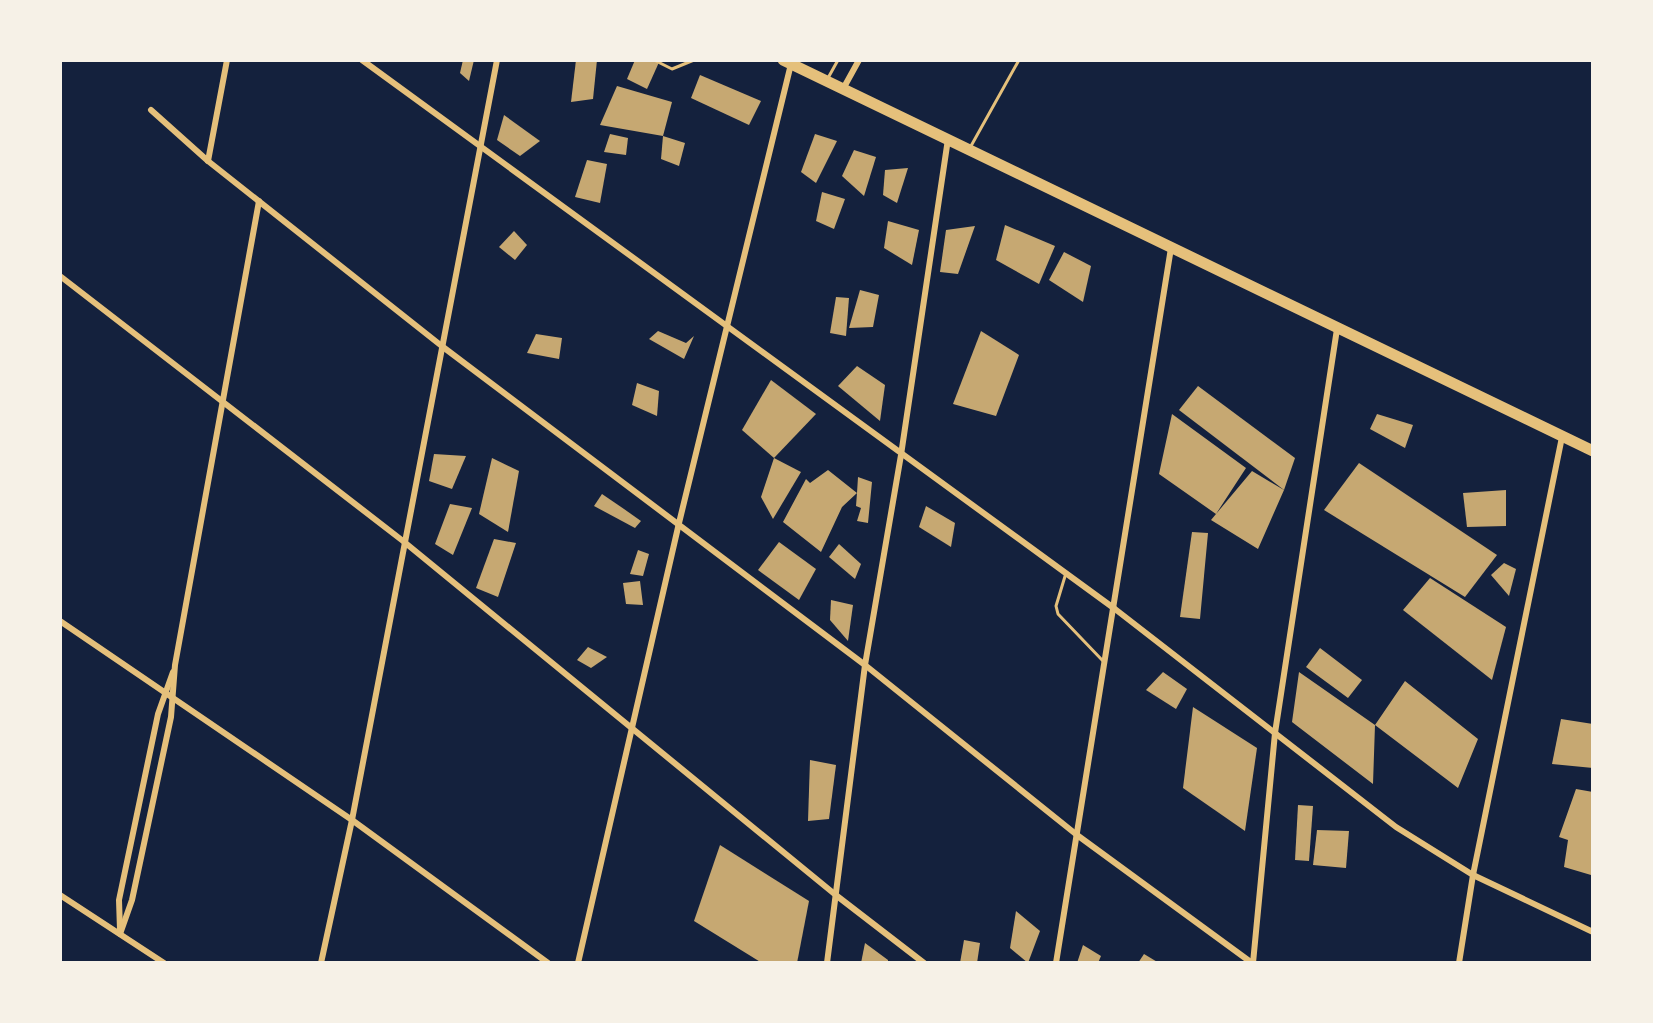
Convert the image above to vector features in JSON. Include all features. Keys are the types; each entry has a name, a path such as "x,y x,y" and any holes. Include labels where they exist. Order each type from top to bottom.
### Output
{"highway":[{"path":"787,62 1593,451"}],"street":[{"path":"208,161 227,60"},
{"path":"362,60 482,144 901,455 1115,609 1396,827 1473,875 1593,932"},
{"path":"321,963 352,820 497,60"},
{"path":"843,89 859,60"},
{"path":"578,963 635,729 679,523 787,62"},
{"path":"151,110 208,161 443,347 865,665 1077,835 1252,963"},
{"path":"827,963 865,665 901,455 948,139"},
{"path":"120,934 132,900 174,701 175,665 259,201"},
{"path":"1056,963 1171,247"},
{"path":"60,276 403,541 837,896 924,963"},
{"path":"1252,963 1275,733 1337,329"},
{"path":"1459,963 1473,875 1563,436"},
{"path":"60,621 352,820 548,963"},
{"path":"120,934 119,900 164,693 175,665"},
{"path":"60,895 163,963"}],"lane":[{"path":"654,60 672,69 694,60"},
{"path":"826,81 838,60"},
{"path":"969,149 1019,60"},
{"path":"1066,573 1056,606 1058,614 1106,664"}],"building":[{"path":"463,60 474,60 469,81 460,73"},
{"path":"576,60 597,60 593,99 571,102"},
{"path":"635,60 660,60 647,89 627,79"},
{"path":"700,75 761,101 749,125 691,98"},
{"path":"617,86 672,102 663,136 600,125"},
{"path":"504,115 540,141 520,156 497,140"},
{"path":"610,134 628,138 626,155 604,152"},
{"path":"815,134 837,141 816,183 801,172"},
{"path":"663,136 685,143 679,166 661,159"},
{"path":"854,150 876,157 864,196 842,176"},
{"path":"587,160 607,164 600,203 575,197"},
{"path":"908,168 897,203 883,195 885,170"},
{"path":"822,192 845,199 834,229 816,221"},
{"path":"888,221 919,230 912,265 884,248"},
{"path":"1005,225 1055,246 1039,284 996,260"},
{"path":"975,226 958,274 940,272 946,230"},
{"path":"514,231 527,245 515,260 499,247"},
{"path":"1064,252 1091,266 1083,302 1049,280"},
{"path":"860,290 879,295 873,327 849,328"},
{"path":"836,297 849,298 846,336 830,333"},
{"path":"658,331 686,343 694,336 684,359 649,339"},
{"path":"981,331 1019,355 996,416 953,404"},
{"path":"536,334 562,338 559,359 527,353"},
{"path":"857,366 885,385 880,421 838,386"},
{"path":"771,380 816,414 774,458 742,430"},
{"path":"637,383 659,391 657,416 632,405"},
{"path":"1198,386 1295,458 1284,490 1179,410"},
{"path":"1172,414 1246,468 1216,514 1159,474"},
{"path":"1377,414 1413,425 1405,448 1370,429"},
{"path":"434,454 466,456 452,489 429,481"},
{"path":"492,458 519,471 508,532 479,514"},
{"path":"774,458 801,472 773,519 761,497"},
{"path":"1359,463 1497,555 1465,597 1324,510"},
{"path":"828,470 857,493 842,507 821,552 783,522 806,479 810,483"},
{"path":"1252,471 1284,490 1258,549 1211,520"},
{"path":"858,477 872,482 868,523 857,521 861,508 856,506"},
{"path":"1506,490 1506,526 1467,527 1463,493"},
{"path":"602,494 641,521 635,528 594,506"},
{"path":"450,504 472,508 453,555 435,544"},
{"path":"926,506 955,523 951,547 919,527"},
{"path":"1192,532 1208,533 1200,619 1180,617"},
{"path":"494,539 516,543 498,597 476,588"},
{"path":"779,542 816,569 799,600 758,570"},
{"path":"839,544 861,564 855,579 829,557"},
{"path":"638,550 649,554 643,576 630,574"},
{"path":"1504,563 1516,569 1509,596 1491,575"},
{"path":"1430,578 1506,627 1492,680 1403,610"},
{"path":"640,581 643,605 626,604 623,583"},
{"path":"831,600 853,605 848,641 830,620"},
{"path":"588,647 607,657 591,668 577,660"},
{"path":"1320,648 1362,680 1348,698 1306,667"},
{"path":"1163,672 1187,689 1176,709 1146,690"},
{"path":"1299,672 1375,725 1373,784 1292,722"},
{"path":"1405,681 1478,739 1458,788 1375,725"},
{"path":"1193,707 1257,748 1245,831 1183,788"},
{"path":"1561,719 1593,724 1593,768 1552,764"},
{"path":"810,760 836,765 829,819 808,821"},
{"path":"1576,789 1593,792 1591,875 1564,867 1568,840 1559,837"},
{"path":"1298,805 1313,806 1309,861 1295,860"},
{"path":"1317,830 1349,831 1346,868 1313,865"},
{"path":"720,845 809,901 797,963 762,963 694,921"},
{"path":"1016,911 1040,931 1028,963 1010,948"},
{"path":"964,940 980,943 977,963 960,963"},
{"path":"865,943 888,960 888,963 861,963"},
{"path":"1083,945 1101,956 1098,963 1077,963"},
{"path":"1144,954 1159,963 1138,963"}]}
